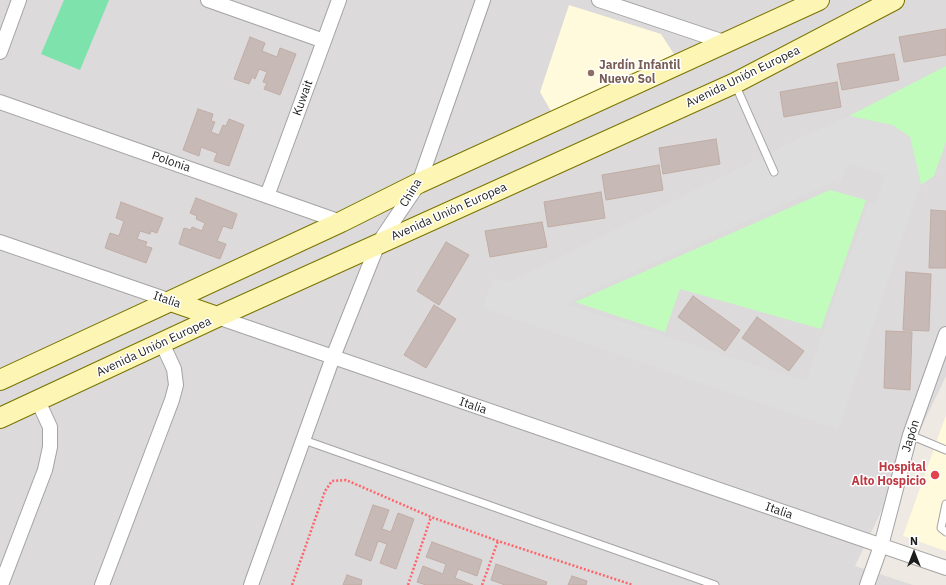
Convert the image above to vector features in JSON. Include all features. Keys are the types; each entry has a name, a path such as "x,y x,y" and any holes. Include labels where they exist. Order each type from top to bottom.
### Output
{"street":[{"path":"0,52 19,0"},
{"path":"208,0 324,41"},
{"name":"Kuwait","path":"267,196 339,0"},
{"name":"China","path":"251,585 333,358 378,244 419,183 483,0"},
{"path":"599,0 727,43"},
{"path":"1,378 341,222 419,183 819,0"},
{"name":"Avenida Unión Europea","path":"0,418 162,344 217,317 735,83 894,0"},
{"name":"Polonia","path":"0,102 341,222"},
{"name":"Italia","path":"0,242 946,568"},
{"name":"Japón","path":"868,585 881,546 910,435 946,334"},
{"path":"102,585 172,400 176,385 174,369 162,344"},
{"path":"2,585 45,470 50,447 50,427 38,401"}],"lane":[{"path":"735,83 774,172"},
{"path":"910,435 946,450"},
{"path":"304,440 715,585"},
{"path":"946,504 941,528 946,532"}],"path":[{"path":"292,585 325,491 332,481 346,480 432,517 498,541 633,585"},
{"path":"408,585 432,517"},
{"path":"482,585 498,541"}],"shaded area":[{"path":"0,0 946,0 946,376 855,566 913,585 0,585"},
{"name":"Jardín Infantil Nuevo Sol","path":"569,5 661,34 674,54 552,113 540,92"},
{"path":"849,116 892,125 910,137 921,185 838,430 482,308 493,278 509,282 812,132","holes":["848,163 886,176 875,204 869,201 806,381 569,305 573,299 833,182 840,185"]},
{"name":"Hospital Alto Hospicio","path":"946,415 946,551 903,536"}],"green space":[{"path":"64,0 109,0 80,70 41,54"},
{"path":"946,66 946,142 934,176 921,185 910,137 892,125 849,116"},
{"path":"830,190 866,200 821,329 680,289 665,332 575,302"}],"building":[{"path":"946,29 946,55 904,62 899,37"},
{"path":"250,37 265,43 262,51 277,57 280,48 296,54 280,95 264,89 267,83 263,82 267,72 259,69 255,79 252,77 249,84 234,79"},
{"path":"894,54 899,80 842,90 837,64"},
{"path":"837,82 841,107 784,117 780,92"},
{"path":"198,109 213,114 211,121 215,122 211,132 219,135 223,125 226,126 229,119 244,125 229,166 214,161 217,153 201,147 199,156 183,150"},
{"path":"716,139 720,164 663,174 659,148"},
{"path":"659,165 663,190 606,200 602,175"},
{"path":"601,192 605,218 548,227 544,202"},
{"path":"196,198 237,214 232,229 223,226 217,241 226,244 220,259 179,244 184,228 191,230 192,227 202,231 205,223 196,219 197,216 190,213"},
{"path":"121,202 163,218 157,233 151,231 150,234 140,231 137,239 147,242 145,246 152,248 146,263 105,248 110,233 119,236 124,221 116,218"},
{"path":"931,210 946,211 946,268 929,268"},
{"path":"542,222 547,247 490,257 485,231"},
{"path":"446,242 469,255 439,305 417,291"},
{"path":"906,272 931,274 929,331 903,330"},
{"path":"693,296 740,330 725,351 678,317"},
{"path":"434,305 456,319 426,368 404,355"},
{"path":"757,317 804,351 789,371 742,338"},
{"path":"886,331 912,332 910,390 884,388"},
{"path":"373,505 389,510 382,529 391,532 398,513 414,519 396,569 380,563 387,544 378,541 371,561 355,555"},
{"path":"432,542 482,560 477,576 458,569 455,578 473,585 426,585 417,582 423,566 443,574 446,564 426,557"},
{"path":"496,564 547,582 546,585 505,585 491,580"},
{"path":"347,575 362,580 361,585 343,585"},
{"path":"572,576 587,581 586,585 568,585"}],"place":[{"name":"Jardín Infantil Nuevo Sol","path":"591,73"},
{"name":"Hospital Alto Hospicio","path":"935,475"}]}
